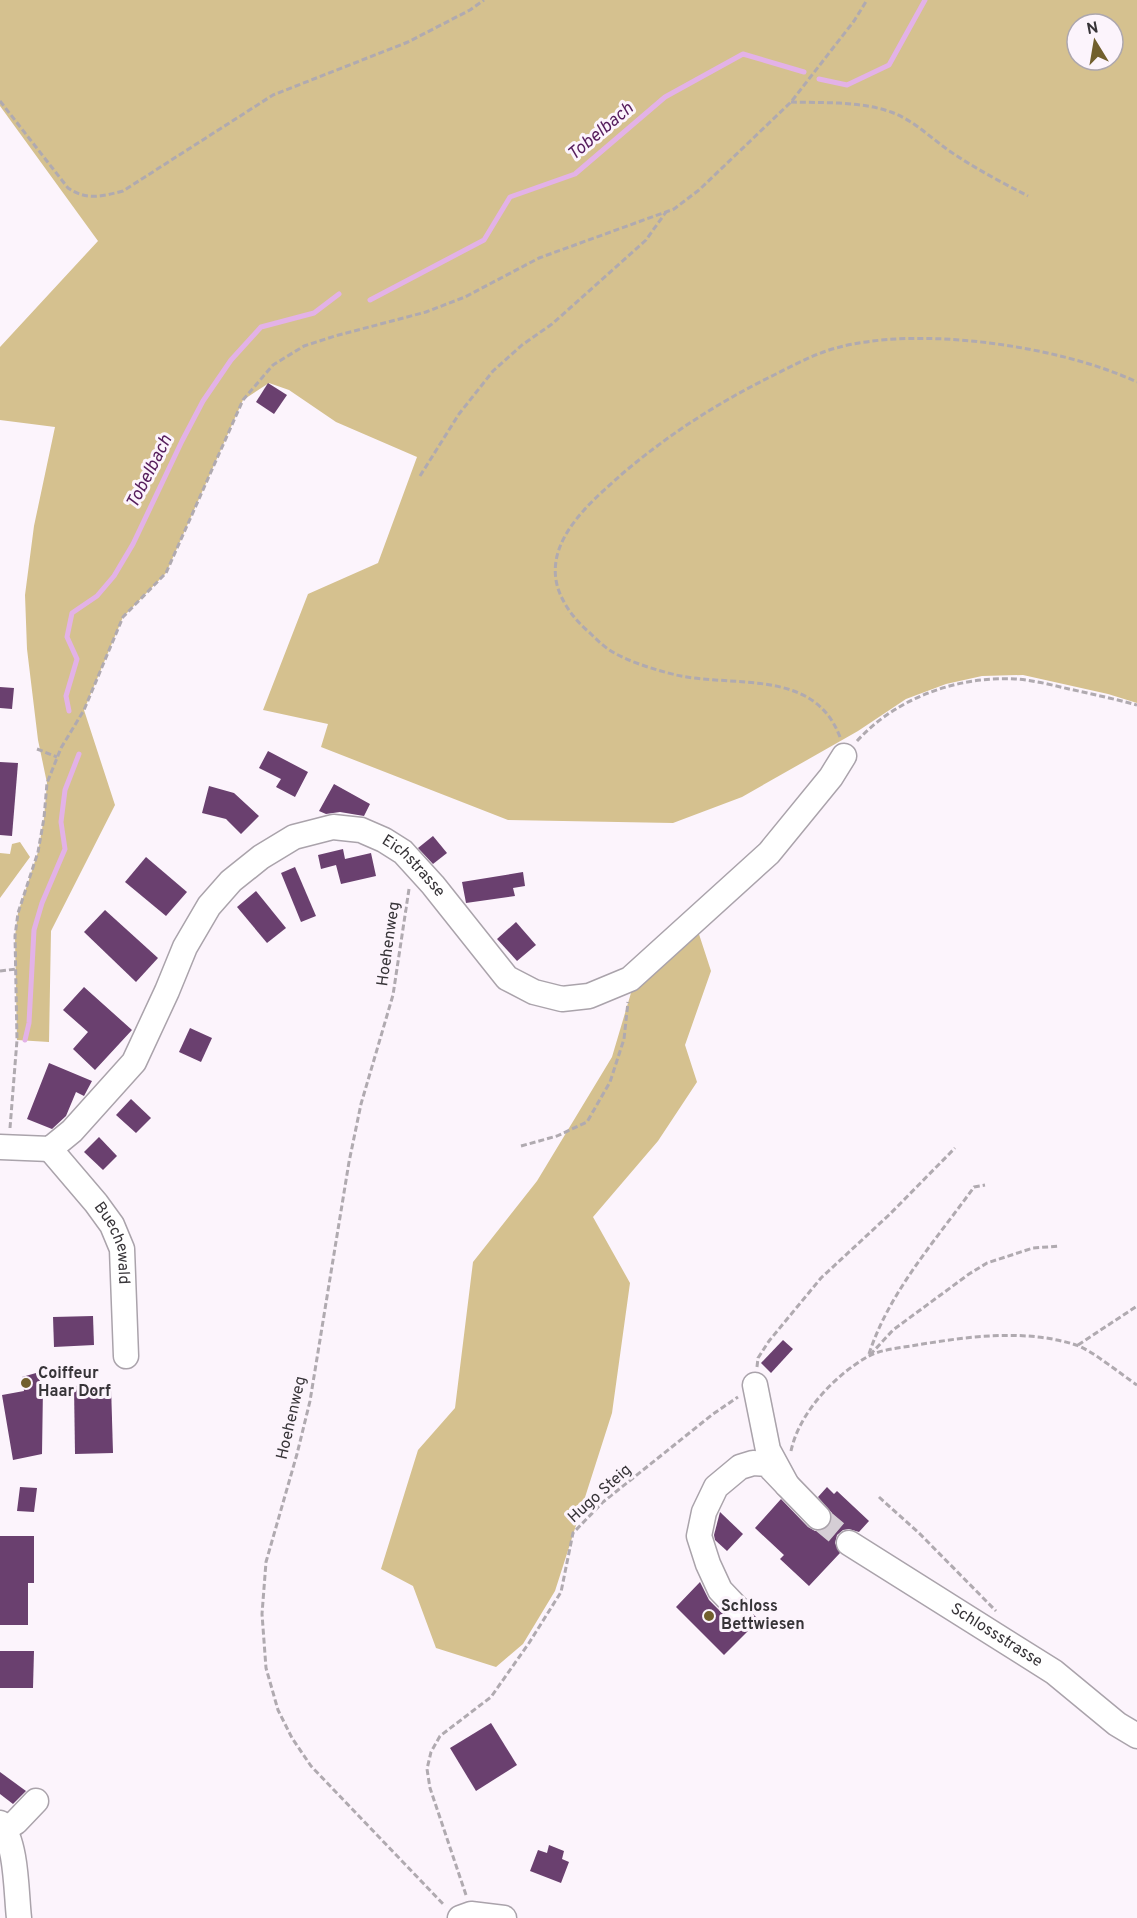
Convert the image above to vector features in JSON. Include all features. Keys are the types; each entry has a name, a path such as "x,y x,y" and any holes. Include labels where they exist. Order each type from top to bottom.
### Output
{"street":[{"name":"Eichstrasse","path":"50,1149 72,1131 134,1062 185,947 209,906 231,881 261,856 294,837 333,827 362,830 384,840 403,852 433,885 498,970 513,982 534,992 562,999 589,996 630,979 769,853 831,777 844,756"},
{"path":"4,1147 50,1149"},
{"name":"Buechewald","path":"50,1149 112,1224 122,1249 126,1356"},
{"path":"755,1385 768,1450 788,1485"},
{"path":"739,1610 720,1590 699,1536 704,1512 716,1487 740,1467 753,1463 767,1464 818,1517"},
{"name":"Schlossstrasse","path":"849,1543 1045,1666 1118,1724 1137,1736"},
{"path":"19,1918 12,1855 2,1826 16,1822 36,1801"},
{"path":"460,1915 504,1918"}],"path":[{"path":"0,101 68,188 84,196 102,196 123,191 273,95 408,42 470,10 484,0"},
{"path":"4,1147 16,1040 15,936 18,913 38,852 47,783 57,757 84,710 123,617 166,573 243,400 273,365 304,346 426,312 465,297 539,258 588,238 666,212 699,190 791,102 854,21 867,0"},
{"path":"791,102 836,103 891,112 914,123 947,150 1028,196"},
{"path":"420,476 459,414 493,371 522,345 552,324 646,240 666,212"},
{"path":"844,756 840,736 833,719 820,704 806,695 784,687 677,675 647,666 609,650 582,627 564,602 556,580 557,555 567,532 592,501 639,460 696,418 775,374 837,348 907,339 960,340 1076,359 1137,382"},
{"path":"844,756 870,726 900,706 944,688 979,680 1016,679 1049,684 1137,705"},
{"path":"37,750 57,757"},
{"name":"Hoehenweg","path":"412,864 393,995 361,1104 310,1401 266,1562 262,1614 266,1668 278,1710 292,1738 311,1766 445,1906 460,1915"},
{"path":"0,971 16,969"},
{"path":"521,1146 557,1136 587,1122 610,1082 624,1039 630,979"},
{"path":"755,1385 758,1358 821,1278 890,1214 955,1148"},
{"path":"869,1356 877,1330 920,1259 974,1187 985,1185"},
{"path":"788,1485 789,1459 793,1441 807,1415 822,1395 844,1373 869,1356 893,1330 987,1263 1033,1248 1060,1246"},
{"path":"1078,1345 1137,1306"},
{"path":"869,1356 932,1342 1006,1335 1050,1339 1078,1345 1137,1385"},
{"name":"Hugo Steig","path":"460,1915 465,1892 430,1788 428,1769 431,1752 440,1736 491,1696 529,1643 561,1592 573,1533 603,1502 713,1414 755,1385"},
{"path":"879,1497 919,1533 998,1612"}],"shaded area":[{"path":"0,0 1137,0 1137,703 1108,694 1023,675 982,676 946,684 906,699 858,731 742,797 673,823 508,820 321,747 328,724 263,710 308,594 378,563 417,457 336,422 289,390 269,383 243,400 166,573 123,617 84,710 115,805 51,931 49,1042 17,1040 15,936 18,913 38,852 47,783 38,740 27,649 25,595 34,526 55,427 0,420 0,347 98,241 0,106"},
{"path":"20,842 30,857 0,898 0,853 10,854 12,844"},
{"path":"696,925 711,971 685,1045 697,1082 658,1141 593,1217 630,1283 612,1413 555,1591 523,1644 496,1667 436,1648 413,1586 381,1569 418,1450 455,1408 473,1262 537,1181 612,1057 636,976"}],"building":[{"path":"268,383 287,395 274,414 256,402"},
{"path":"0,687 14,688 12,709 0,708"},
{"path":"268,751 308,772 295,797 276,787 281,779 259,768"},
{"path":"0,762 18,763 12,836 0,835"},
{"path":"334,784 370,804 364,816 340,812 326,814 319,811"},
{"path":"209,786 234,793 259,816 241,834 226,819 202,813"},
{"path":"433,836 447,853 433,864 418,848"},
{"path":"343,849 345,859 371,853 376,876 341,884 336,865 321,869 318,855"},
{"path":"146,857 187,892 166,916 125,882"},
{"path":"295,867 316,916 301,922 281,873"},
{"path":"523,872 525,886 513,888 515,896 466,903 462,882"},
{"path":"256,891 286,928 267,943 237,907"},
{"path":"105,910 158,958 136,982 84,932"},
{"path":"516,922 536,945 517,961 497,939"},
{"path":"84,987 132,1030 95,1070 73,1049 88,1032 63,1010"},
{"path":"190,1028 212,1038 201,1062 179,1052"},
{"path":"49,1063 92,1081 84,1096 76,1092 66,1116 52,1129 27,1119"},
{"path":"131,1099 151,1118 136,1133 116,1115"},
{"path":"99,1137 117,1156 103,1170 84,1152"},
{"path":"93,1316 94,1345 54,1347 53,1317"},
{"path":"783,1340 793,1349 771,1373 761,1363"},
{"path":"36,1373 43,1387 42,1454 13,1460 2,1395 24,1391 22,1377"},
{"path":"111,1385 113,1453 75,1454 74,1386"},
{"path":"20,1487 37,1488 34,1512 17,1511"},
{"path":"827,1487 834,1494 837,1491 869,1521 859,1532 849,1529 837,1535 835,1543 840,1553 809,1586 780,1559 784,1555 755,1528 781,1499 808,1527 815,1531 827,1528 832,1520 832,1513 818,1497"},
{"path":"720,1512 743,1534 727,1551 715,1540 714,1535"},
{"path":"0,1536 34,1536 34,1583 28,1583 28,1625 0,1625"},
{"name":"Schloss Bettwiesen","path":"700,1582 709,1600 729,1620 736,1624 743,1624 753,1614 759,1620 724,1655 676,1607"},
{"path":"0,1651 34,1651 33,1688 0,1688"},
{"path":"491,1723 517,1765 476,1791 450,1748"},
{"path":"0,1772 26,1791 13,1804 0,1794"},
{"path":"549,1845 564,1851 562,1859 569,1862 561,1883 530,1871 538,1850 547,1853"}],"waterway":[{"name":"Tobelbach","path":"819,79 847,85 889,65 925,0"},
{"name":"Tobelbach","path":"370,300 484,240 510,197 575,174 665,97 743,54 804,72"},
{"name":"Tobelbach","path":"69,711 66,696 77,659 67,637 72,613 97,596 114,576 133,544 203,401 231,360 261,327 314,313 339,294"},
{"name":"Tobelbach","path":"25,1040 29,1023 34,930 42,903 65,849 61,822 65,790 79,754"}],"tunnel":[{"path":"818,1517 849,1543"}],"place":[{"name":"Coiffeur Haar Dorf","path":"26,1383"},
{"name":"Schloss Bettwiesen","path":"709,1616"}]}
